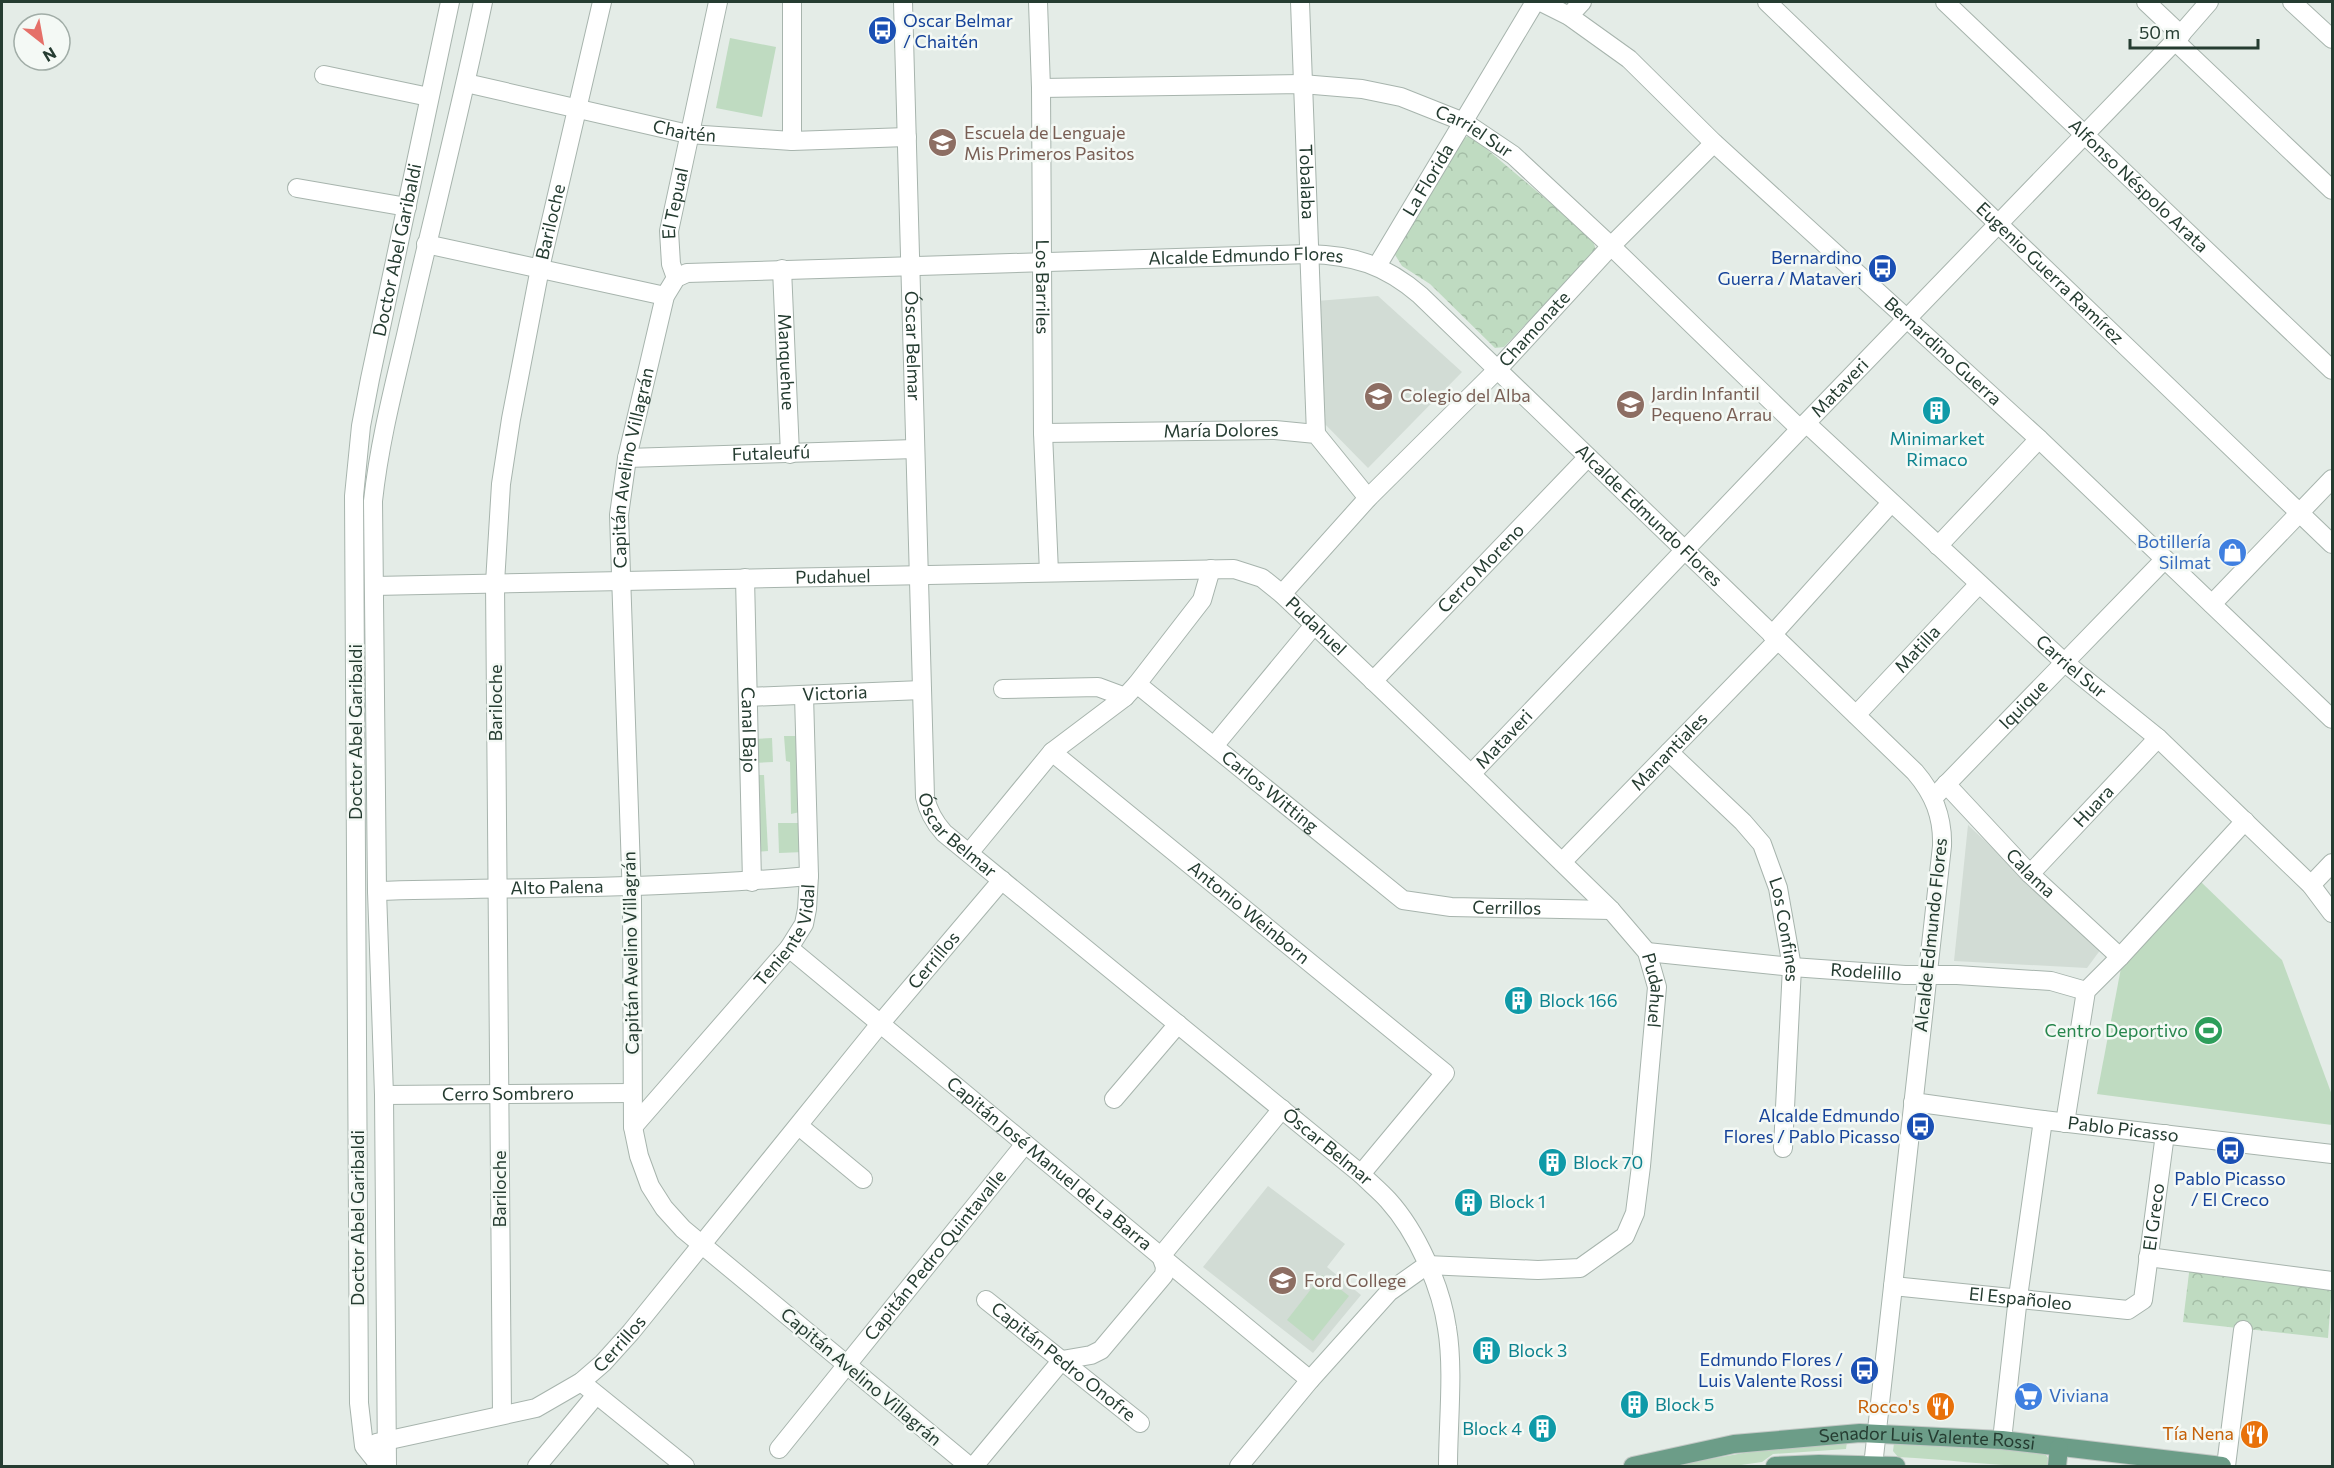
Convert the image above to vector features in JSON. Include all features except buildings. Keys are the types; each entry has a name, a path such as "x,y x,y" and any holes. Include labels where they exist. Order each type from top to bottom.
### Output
{"main road":[{"name":"Senador Luis Valente Rossi","path":"1633,1467 1734,1444 1876,1433 2002,1440 2224,1467"},
{"path":"2057,1467 2059,1448"},
{"name":"Senador Luis Valente Rossi","path":"1775,1467 1896,1467"}],"street":[{"name":"Doctor Abel Garibaldi","path":"363,1446 359,1403 354,496 361,426 450,2"},
{"name":"Doctor Abel Garibaldi","path":"387,1467 384,1095 377,891 372,534 376,473 426,244 466,83 483,2"},
{"name":"Bariloche","path":"502,1415 495,583 498,516 504,459 540,268 602,2"},
{"name":"El Tepual","path":"676,278 671,264 669,231 718,2"},
{"path":"792,2 792,141"},
{"name":"Óscar Belmar","path":"903,2 927,807 938,826 1361,1174 1399,1214 1416,1240 1427,1265 1448,1329 1448,1467"},
{"name":"Los Barriles","path":"1038,2 1041,88 1043,433 1049,572"},
{"name":"Tobalaba","path":"1300,2 1316,434"},
{"name":"La Florida","path":"1377,266 1536,2"},
{"name":"Bernardino Guerra","path":"1541,2 1569,16 1629,59 1714,143 2039,439 2332,719"},
{"path":"1569,16 1582,2"},
{"name":"Eugenio Guerra Ramírez","path":"1767,2 2332,544"},
{"name":"Alfonso Néspolo Arata","path":"1945,2 2332,370"},
{"path":"2146,2 2178,38 2332,189"},
{"name":"Mataveri","path":"1471,774 2178,38 2209,2"},
{"path":"2292,2 2332,39"},
{"path":"324,75 429,98"},
{"name":"Chaitén","path":"466,83 688,134 792,141 907,137"},
{"name":"Carriel Sur","path":"1041,88 1302,84 1362,89 1401,97 1464,122 1513,155 1803,426 1892,503 2064,662 2158,738 2311,885 2332,913"},
{"name":"Chamonate","path":"1282,594 1368,498 1497,370 1611,246 1714,143"},
{"path":"297,188 407,207"},
{"path":"426,244 665,296 676,278"},
{"name":"Alcalde Edmundo Flores","path":"676,278 694,272 1308,254 1341,256 1377,266 1407,284 1915,772 1933,798 1942,834 1873,1466"},
{"name":"Manquehue","path":"782,269 790,454"},
{"name":"Capitán Avelino Villagrán","path":"665,296 627,458 619,515 632,886 633,1127 644,1173 657,1198 673,1220 969,1467"},
{"name":"María Dolores","path":"1043,433 1275,430 1316,434"},
{"path":"1316,434 1368,498"},
{"path":"1938,546 2039,439"},
{"name":"Futaleufú","path":"627,458 915,449"},
{"name":"Cerro Moreno","path":"1373,681 1588,457"},
{"path":"2212,604 2332,479"},
{"name":"Manantiales","path":"1562,862 1775,638 1892,503"},
{"name":"Iquique","path":"1933,798 2165,559"},
{"name":"Pudahuel","path":"374,586 1234,568 1262,578 1282,594 1611,910 1647,952 1658,987 1635,1214 1625,1236 1580,1268 1538,1270 1427,1265"},
{"path":"969,852 1052,752 1131,690 1202,600 1211,569"},
{"name":"Canal Bajo","path":"745,578 752,882"},
{"name":"Matilla","path":"1856,715 1979,584"},
{"path":"1214,746 1314,625"},
{"path":"1003,688 1098,687 1131,690"},
{"name":"Victoria","path":"748,697 922,690"},
{"name":"Carlos Witting","path":"1131,690 1214,746 1403,900"},
{"name":"Teniente Vidal","path":"633,1127 789,948 804,924 809,876 804,695"},
{"name":"Huara","path":"2030,874 2158,738"},
{"name":"Antonio Weinborn","path":"1052,752 1445,1073 1361,1174"},
{"name":"Los Confines","path":"1669,752 1743,822 1762,844 1778,888 1792,968 1783,1148"},
{"name":"Calama","path":"1946,784 2030,874 2120,957"},
{"path":"2065,1123 2086,991 2246,822"},
{"path":"2311,885 2332,863"},
{"name":"Alto Palena","path":"377,891 752,882 809,876"},
{"name":"Cerrillos","path":"363,1446 536,1408 581,1382 603,1364 880,1024 1002,880"},
{"name":"Cerrillos","path":"1403,900 1451,907 1611,910"},
{"name":"Capitán José Manuel de La Barra","path":"789,948 1310,1380"},
{"name":"Rodelillo","path":"1647,952 1792,968 2051,981 2086,991"},
{"path":"1114,1100 1178,1024"},
{"name":"Cerro Sombrero","path":"384,1095 632,1093"},
{"name":"Pablo Picasso","path":"1913,1102 2065,1123 2332,1154"},
{"path":"974,1467 1062,1360 1091,1355 1101,1350 1164,1275 1165,1267 1161,1256 1282,1109"},
{"path":"2002,1440 2018,1297 2043,1120"},
{"path":"799,1126 863,1179"},
{"name":"El Greco","path":"2143,1300 2165,1134"},
{"name":"Capitán Pedro Quintavalle","path":"779,1449 1025,1144"},
{"path":"2148,1257 2332,1281"},
{"path":"1239,1467 1310,1380 1389,1292 1427,1265"},
{"name":"El Españoleo","path":"1893,1286 2128,1310 2143,1300"},
{"name":"Capitán Pedro Onofre","path":"986,1300 1140,1423"},
{"path":"2224,1467 2243,1330"},
{"path":"581,1382 685,1467"},
{"name":"Cerrillos","path":"537,1467 596,1395"},
{"path":"363,1446 380,1467"}],"shaded area":[{"name":"Colegio del Alba","path":"1378,296 1462,372 1368,468 1321,420 1317,301"},
{"path":"1968,825 2101,949 2087,968 1954,961"},
{"name":"Ford College","path":"1268,1186 1345,1244 1327,1267 1361,1295 1313,1353 1203,1267"}],"green space":[{"path":"730,38 776,47 762,117 716,108"},
{"path":"1470,135 1592,238 1596,250 1504,347 1495,348 1430,284 1402,266 1392,250 1459,141"},
{"path":"784,736 799,736 800,812 791,814 790,762 786,761"},
{"path":"772,738 773,762 753,763 752,739"},
{"path":"754,775 764,775 768,851 757,852"},
{"path":"778,823 799,823 804,852 779,853"},
{"name":"Centro Deportivo","path":"2201,882 2282,960 2332,1095 2332,1125 2097,1094 2121,968"},
{"path":"2190,1265 2332,1284 2328,1338 2183,1322"},
{"path":"1322,1275 1349,1296 1313,1341 1287,1320"},
{"path":"1902,1438 2044,1452 2048,1458 2047,1465 2008,1465 1898,1457 1893,1451 1894,1443"},
{"path":"1847,1442 1846,1449 1773,1454 1762,1462 1734,1466 1672,1466 1771,1448"}],"place":[{"name":"Oscar Belmar / Chaitén","path":"882,31"},
{"name":"Escuela de Lenguaje Mis Primeros Pasitos","path":"943,143"},
{"name":"Bernardino Guerra / Mataveri","path":"1883,268"},
{"name":"Colegio del Alba","path":"1379,396"},
{"name":"Jardin Infantil Pequeno Arrau","path":"1630,404"},
{"name":"Minimarket Rimaco","path":"1937,410"},
{"name":"Botillería Silmat","path":"2232,552"},
{"name":"Block 166","path":"1518,1001"},
{"name":"Centro Deportivo","path":"2209,1031"},
{"name":"Alcalde Edmundo Flores / Pablo Picasso","path":"1921,1126"},
{"name":"Pablo Picasso / El Creco","path":"2230,1150"},
{"name":"Block 70","path":"1552,1163"},
{"name":"Block 1","path":"1468,1202"},
{"name":"Ford College","path":"1283,1281"},
{"name":"Block 3","path":"1487,1351"},
{"name":"Edmundo Flores / Luis Valente Rossi","path":"1864,1370"},
{"name":"Viviana","path":"2028,1396"},
{"name":"Block 5","path":"1634,1405"},
{"name":"Rocco's","path":"1941,1407"},
{"name":"Block 4","path":"1543,1429"},
{"name":"Tía Nena","path":"2255,1434"}]}
